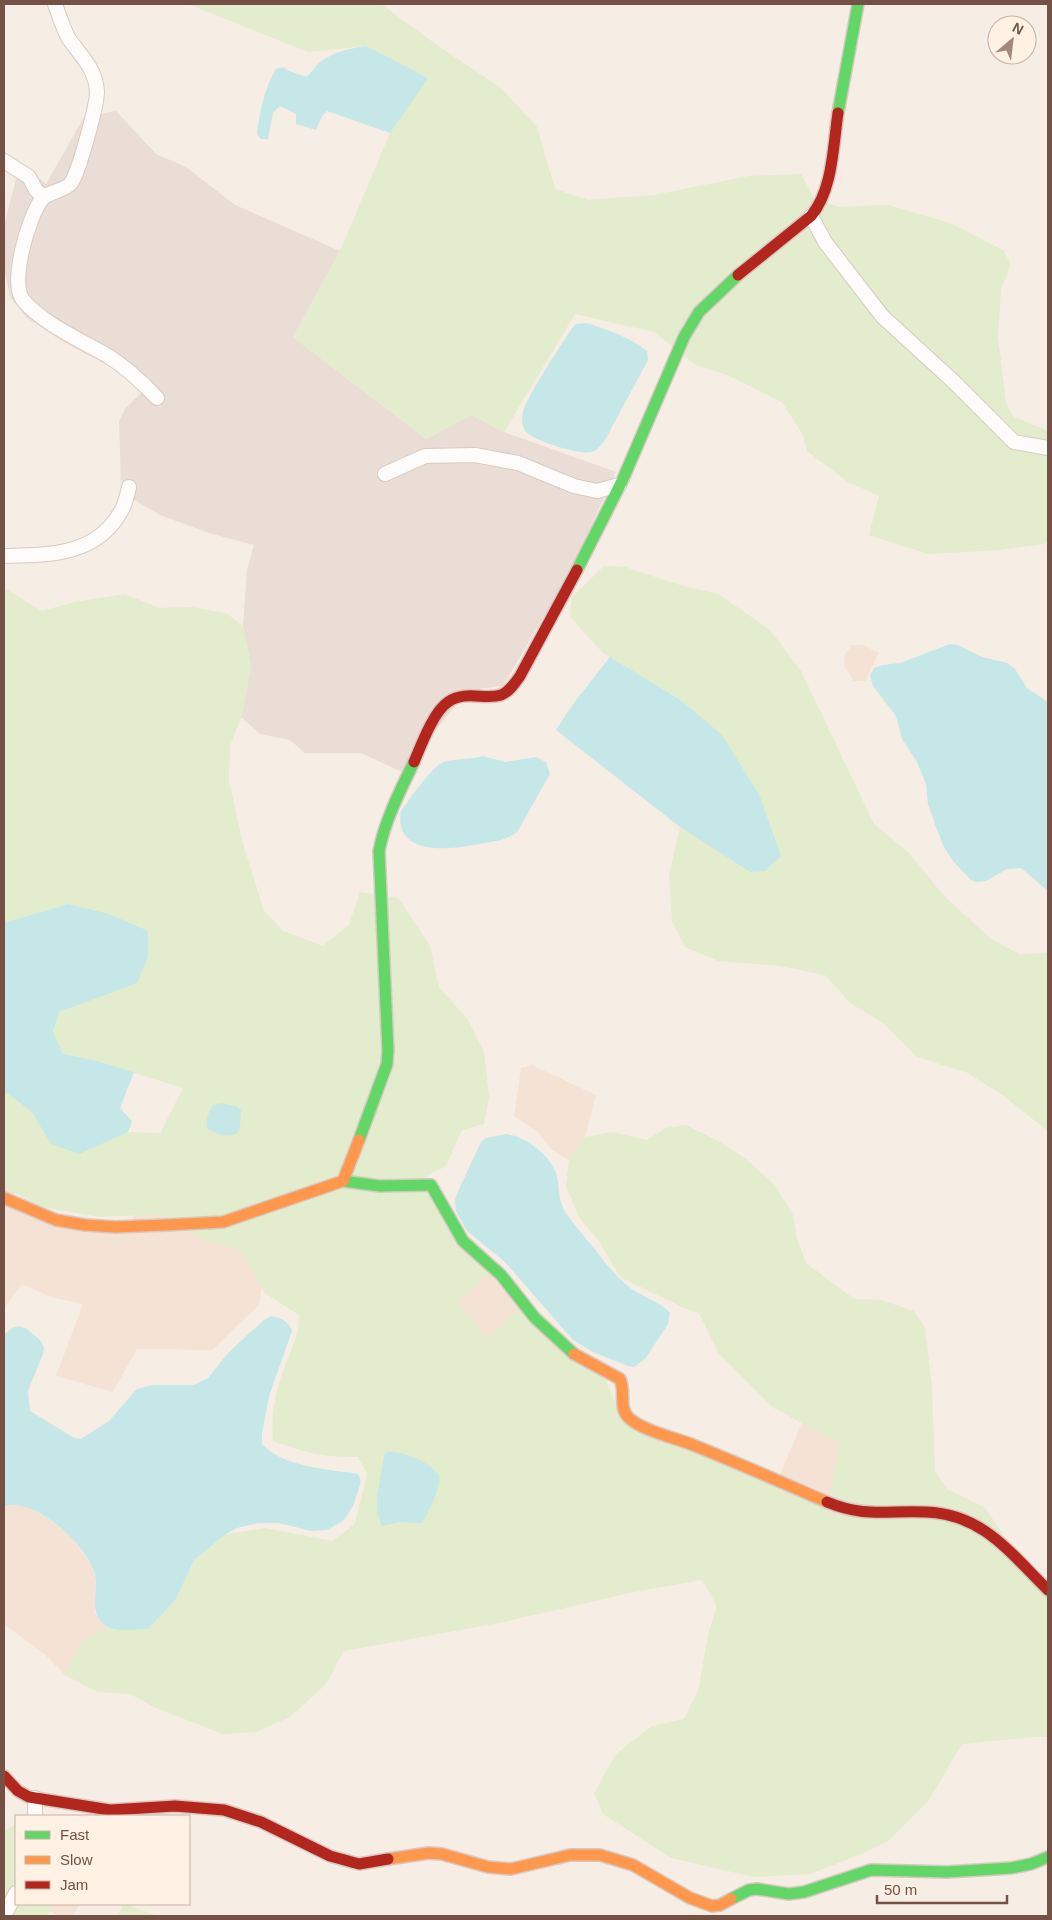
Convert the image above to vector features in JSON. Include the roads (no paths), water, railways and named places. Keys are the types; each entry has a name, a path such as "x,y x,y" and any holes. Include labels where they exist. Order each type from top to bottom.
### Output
{"street":[{"path":"55,4 69,38 94,75 97,92 94,113 71,184 44,198 38,206 25,240 18,272 18,290 22,299 34,311 137,376 157,398"},
{"path":"343,1181 373,1105 386,1064 388,1051 379,851 387,820 436,716 446,702 460,696 501,695 510,689 520,676 557,609 619,485 684,337 699,312 736,277 811,216 823,198 827,186 844,74 858,4"},
{"path":"4,161 29,177 36,190 44,198"},
{"path":"811,216 825,242 882,316 954,382 1014,442 1048,448"},
{"path":"385,474 425,456 475,455 518,463 574,486 597,492 619,485"},
{"path":"4,556 75,550 105,533 121,512 129,487"},
{"path":"4,1198 56,1220 85,1225 115,1227 223,1222 343,1181 380,1186 431,1185 463,1241 501,1276 535,1318 569,1351 620,1379 623,1386 624,1410 630,1419 660,1434 691,1444 845,1509 866,1514 944,1513 964,1518 991,1532 1048,1590"},
{"path":"4,1776 18,1791 35,1798 110,1810 175,1806 224,1810 261,1822 330,1856 359,1864 430,1852 488,1867 511,1869 570,1856 584,1854 600,1855 633,1865 690,1898 712,1906 720,1905 749,1890 757,1888 789,1894 804,1892 871,1870 946,1872 1011,1868 1031,1864 1048,1857"},
{"path":"35,1798 35,1815"},
{"path":"4,1916 15,1895"}],"water":[{"path":"366,46 428,78 390,133 327,111 322,116 316,130 296,124 296,114 280,106 273,113 268,139 261,139 257,134 261,109 268,84 276,69 284,67 306,77 327,57"},
{"path":"586,323 633,341 647,351 648,360 605,440 599,448 591,452 577,451 538,439 526,432 522,423 528,399 543,373 572,328 576,324"},
{"path":"950,644 958,645 982,657 1007,663 1015,669 1027,688 1048,702 1048,891 1021,868 1007,869 986,881 976,882 971,880 953,861 944,847 936,827 928,804 926,784 917,762 902,739 896,716 873,686 870,675 874,668 900,663"},
{"path":"610,657 679,699 721,734 759,794 781,856 765,871 750,872 680,827 556,730 573,704"},
{"path":"483,756 505,762 536,757 546,762 550,774 517,832 497,841 443,848 416,844 407,837 401,826 401,811 434,769 444,762"},
{"path":"68,904 109,914 148,931 148,957 137,983 59,1012 53,1032 63,1054 93,1060 134,1072 120,1108 132,1121 128,1132 79,1154 51,1144 31,1111 4,1091 4,923"},
{"path":"221,1103 238,1107 241,1111 240,1128 236,1134 222,1135 208,1129 207,1120 213,1105"},
{"path":"506,1134 530,1143 550,1162 557,1177 563,1209 614,1273 629,1287 667,1309 670,1313 668,1324 645,1359 634,1367 593,1352 573,1340 505,1262 467,1231 456,1211 455,1200 481,1142 486,1138"},
{"path":"271,1316 284,1320 292,1331 269,1396 262,1444 286,1460 316,1468 359,1475 361,1482 353,1506 343,1521 327,1530 311,1531 279,1523 258,1523 237,1528 226,1534 194,1560 176,1599 148,1629 123,1630 105,1626 96,1611 95,1574 82,1550 58,1526 30,1508 16,1505 4,1506 4,1335 13,1327 19,1326 27,1329 40,1340 44,1347 28,1391 30,1411 74,1438 81,1439 109,1421 137,1389 152,1385 194,1385 208,1378 229,1352 264,1320"},
{"path":"387,1452 400,1453 416,1458 430,1466 439,1476 433,1501 421,1523 399,1522 382,1526 377,1509 377,1500 384,1455"}]}
